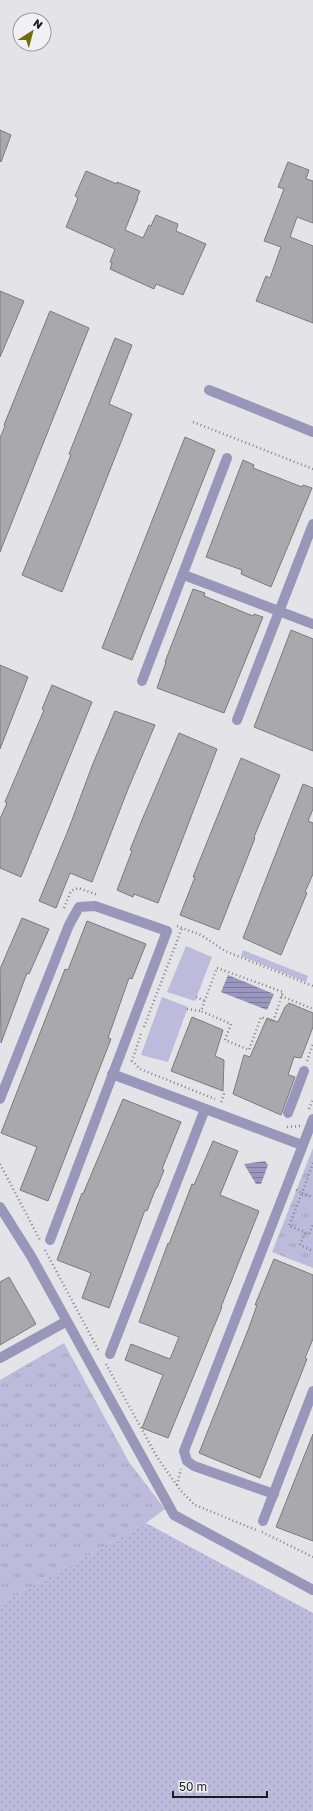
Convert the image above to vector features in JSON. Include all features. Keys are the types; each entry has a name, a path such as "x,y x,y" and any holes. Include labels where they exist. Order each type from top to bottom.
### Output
{"street":[{"path":"209,390 313,432"},
{"path":"142,681 184,575 227,458"},
{"path":"237,720 313,524"},
{"path":"184,575 313,624"},
{"path":"0,1099 69,925 79,907 95,906 167,931 50,1240"},
{"path":"288,1113 305,1072"},
{"path":"112,1074 302,1145"},
{"path":"110,1354 205,1109"},
{"path":"274,1494 194,1466 186,1461 184,1452 313,1119"},
{"path":"0,1207 31,1256 174,1514 313,1590"},
{"path":"0,1358 67,1320"},
{"path":"263,1521 313,1391"}],"path":[{"path":"193,422 313,469"},
{"path":"229,1104 140,1069 132,1061 182,928 201,935 225,951 313,986"},
{"path":"187,1009 201,1011 230,1024 224,1040 249,1050 261,1018 273,1022 283,992 217,968 201,1011"},
{"path":"281,996 313,1009"},
{"path":"196,997 205,1001"},
{"path":"305,1072 313,1044"},
{"path":"221,1102 225,1091"},
{"path":"280,1124 287,1127 300,1126"},
{"path":"313,1163 289,1226 309,1234 313,1224"},
{"path":"0,1164 65,1289 157,1457 177,1485 195,1505 270,1535 313,1556"},
{"path":"302,1192 313,1197"},
{"path":"305,1233 300,1245 313,1251"},
{"path":"177,1485 182,1466 186,1461"}],"green space":[{"path":"186,946 212,957 195,1001 167,992"},
{"path":"243,950 308,976 306,982 241,956"},
{"path":"162,997 188,1007 168,1062 141,1055"},
{"path":"313,1148 313,1268 272,1252"},
{"path":"64,1343 129,1462 165,1509 146,1523 0,1604 0,1380"},
{"path":"146,1523 313,1613 313,1811 0,1811 0,1604"}],"shaded area":[{"path":"228,975 274,994 267,1010 221,992"},
{"path":"265,1161 268,1165 261,1184 256,1184 244,1164"}],"building":[{"path":"0,130 11,135 1,162 0,161"},
{"path":"288,162 309,170 306,179 313,181 313,223 297,217 290,237 313,246 313,323 256,301 266,276 270,278 281,247 264,241 284,189 278,187"},
{"path":"86,171 117,184 117,182 140,191 125,230 143,238 156,215 178,224 176,231 206,244 183,295 156,284 154,289 110,269 112,263 110,262 115,249 66,227 78,198 75,196"},
{"path":"0,291 24,301 0,357"},
{"path":"50,311 89,328 0,552 0,438"},
{"path":"115,338 132,345 109,404 132,414 62,592 22,575 71,455 69,454"},
{"path":"185,437 215,450 132,660 102,648"},
{"path":"243,460 254,465 253,468 302,487 303,485 312,488 271,587 241,574 242,570 206,557"},
{"path":"193,589 205,593 204,596 253,616 254,614 263,617 224,713 157,688 165,662"},
{"path":"291,630 313,639 313,751 254,727"},
{"path":"0,665 28,677 0,749"},
{"path":"52,685 92,702 21,877 0,868 0,819 7,803 5,802 44,710 42,709"},
{"path":"115,711 155,725 128,789 92,882 70,873 56,908 39,901"},
{"path":"179,733 217,749 158,903 134,894 133,897 117,890 132,851 130,850"},
{"path":"241,758 280,775 254,837 255,838 219,930 180,915 195,877 193,877"},
{"path":"303,784 313,788 313,809 308,821 313,823 313,874 305,892 307,893 281,955 243,938"},
{"path":"22,918 49,929 29,974 27,973 1,1043 0,969"},
{"path":"87,921 146,944 132,979 129,978 108,1038 111,1039 48,1201 20,1190 37,1147 1,1133 65,969 68,970"},
{"path":"289,1003 313,1013 313,1027 301,1058 294,1057 288,1075 295,1077 281,1115 233,1094 244,1055 250,1057 267,1018 278,1022 285,1007"},
{"path":"192,1017 223,1030 215,1056 224,1060 223,1091 171,1071"},
{"path":"123,1099 181,1122 162,1169 164,1170 157,1188 147,1211 145,1210 109,1308 82,1298 91,1273 57,1260 82,1193 83,1194"},
{"path":"213,1141 238,1151 220,1195 259,1211 222,1307 168,1438 142,1428 163,1375 125,1360 131,1344 170,1359 179,1337 139,1322 168,1243 169,1244 192,1184 194,1185"},
{"path":"274,1259 313,1275 313,1339 305,1358 307,1359 260,1478 199,1453 248,1330 257,1305 255,1305"},
{"path":"9,1277 36,1324 0,1345 0,1282"},
{"path":"313,1434 313,1541 276,1527"}]}
